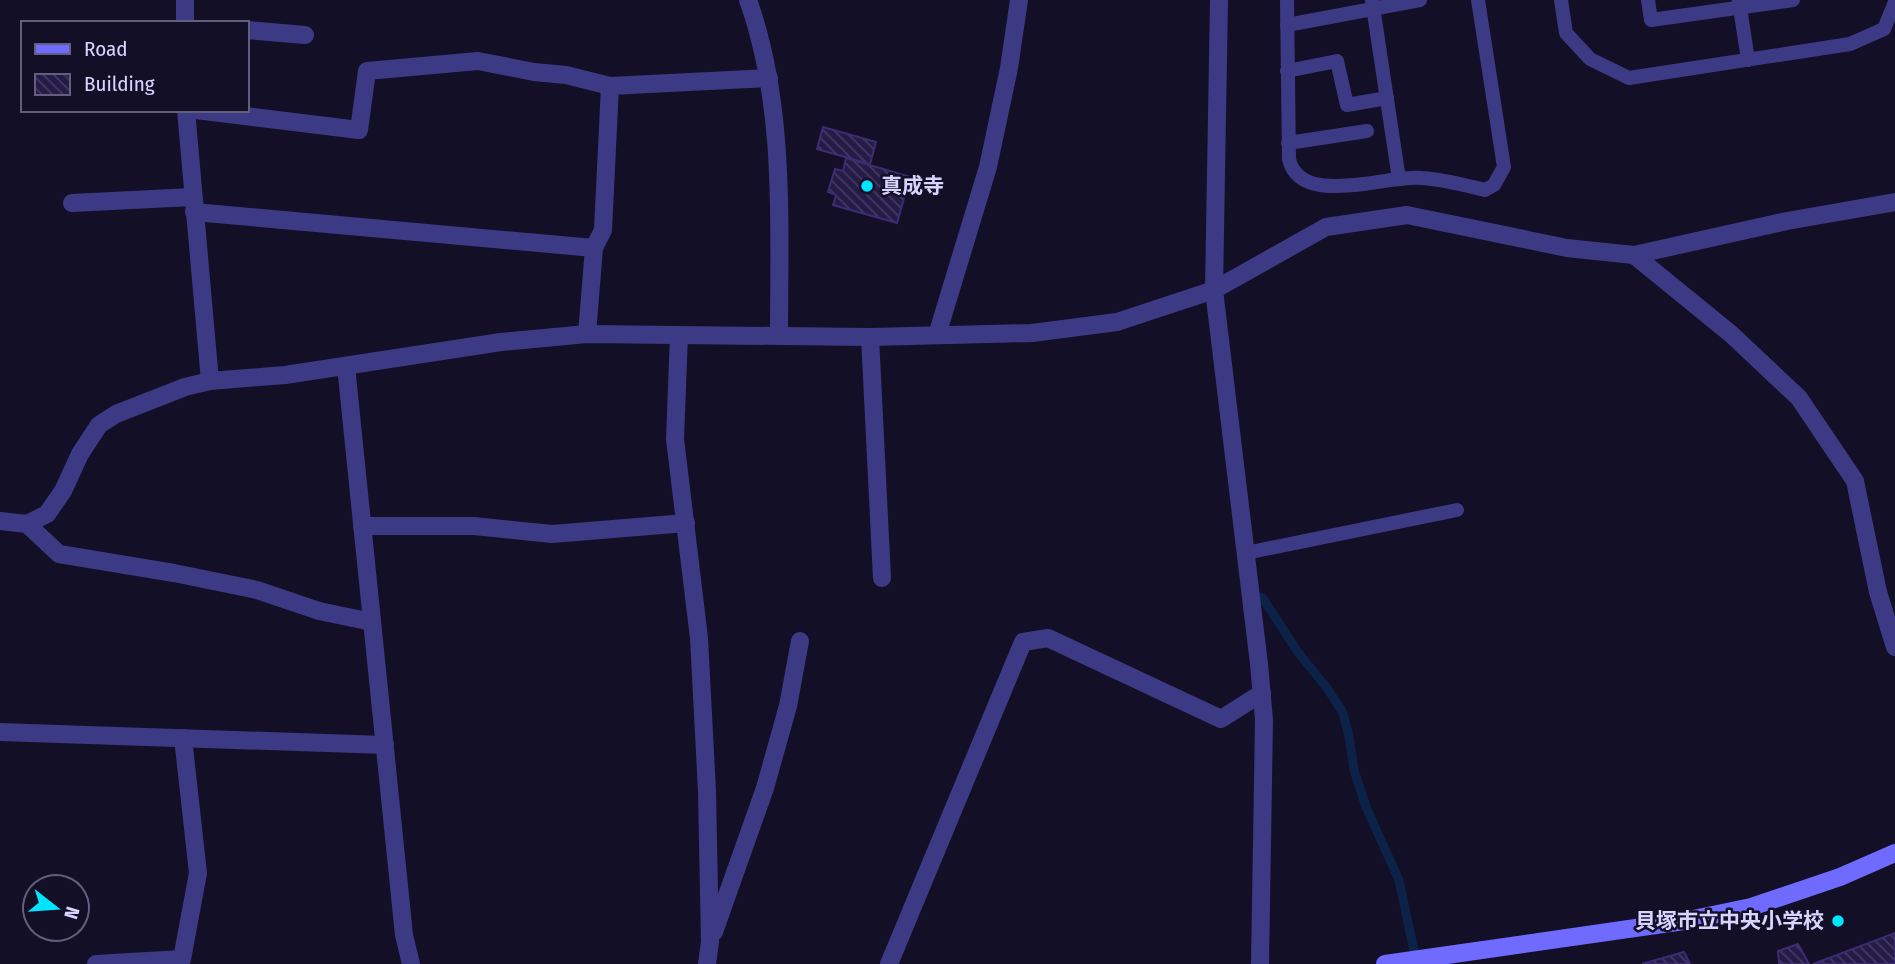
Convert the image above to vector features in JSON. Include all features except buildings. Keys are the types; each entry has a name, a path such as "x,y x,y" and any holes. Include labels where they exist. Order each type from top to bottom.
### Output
{"street":[{"path":"185,0 185,21"},
{"path":"748,0 769,78 775,142 779,228 779,336"},
{"path":"937,335 989,167 1009,68 1019,0"},
{"path":"1219,0 1214,290 1264,720 1260,964"},
{"path":"248,30 305,35"},
{"path":"212,112 359,130 367,71 478,61 566,75 610,86 769,78"},
{"path":"587,334 594,248 603,230 610,86"},
{"path":"186,112 209,380"},
{"path":"0,521 27,524 47,514 63,491 80,454 99,425 116,414 209,380 285,375 501,342 587,334 870,337 1032,333 1117,322 1214,290 1326,227 1407,215 1567,248 1634,255 1787,221 1895,202"},
{"path":"72,203 193,204 594,248"},
{"path":"1634,255 1731,334 1799,398 1855,481 1878,592 1895,647"},
{"path":"678,335 675,439 699,638 707,791 710,942 707,964"},
{"path":"870,337 882,578"},
{"path":"346,366 404,936 411,964"},
{"path":"362,526 474,526 552,534 686,523"},
{"path":"27,524 59,554 257,590 319,611 372,622"},
{"path":"889,964 1023,642 1048,638 1221,719 1262,693"},
{"path":"710,942 765,788 788,706 800,641"},
{"path":"0,733 385,746"},
{"path":"96,964 182,959 198,873 183,738"},
{"path":"1385,964 1684,921 1738,910 1840,877 1895,853"}],"lane":[{"path":"1287,0 1288,143 1291,170 1306,183 1322,186 1421,178 1485,190 1494,185 1504,167 1478,0"},
{"path":"1287,24 1373,4 1420,0"},
{"path":"1561,0 1566,33 1591,59 1629,78 1850,44 1884,29 1895,2"},
{"path":"1648,0 1651,20 1739,4 1793,0"},
{"path":"1373,4 1399,178"},
{"path":"1739,4 1748,60"},
{"path":"1287,71 1337,61 1347,105 1387,98"},
{"path":"1288,143 1367,131"},
{"path":"1246,553 1457,510"}],"waterway":[{"path":"1262,597 1297,651 1343,713 1354,770 1366,807 1399,880 1416,960"}],"place":[{"name":"真成寺","path":"867,186"},
{"name":"貝塚市立中央小学校","path":"1838,921"}]}
